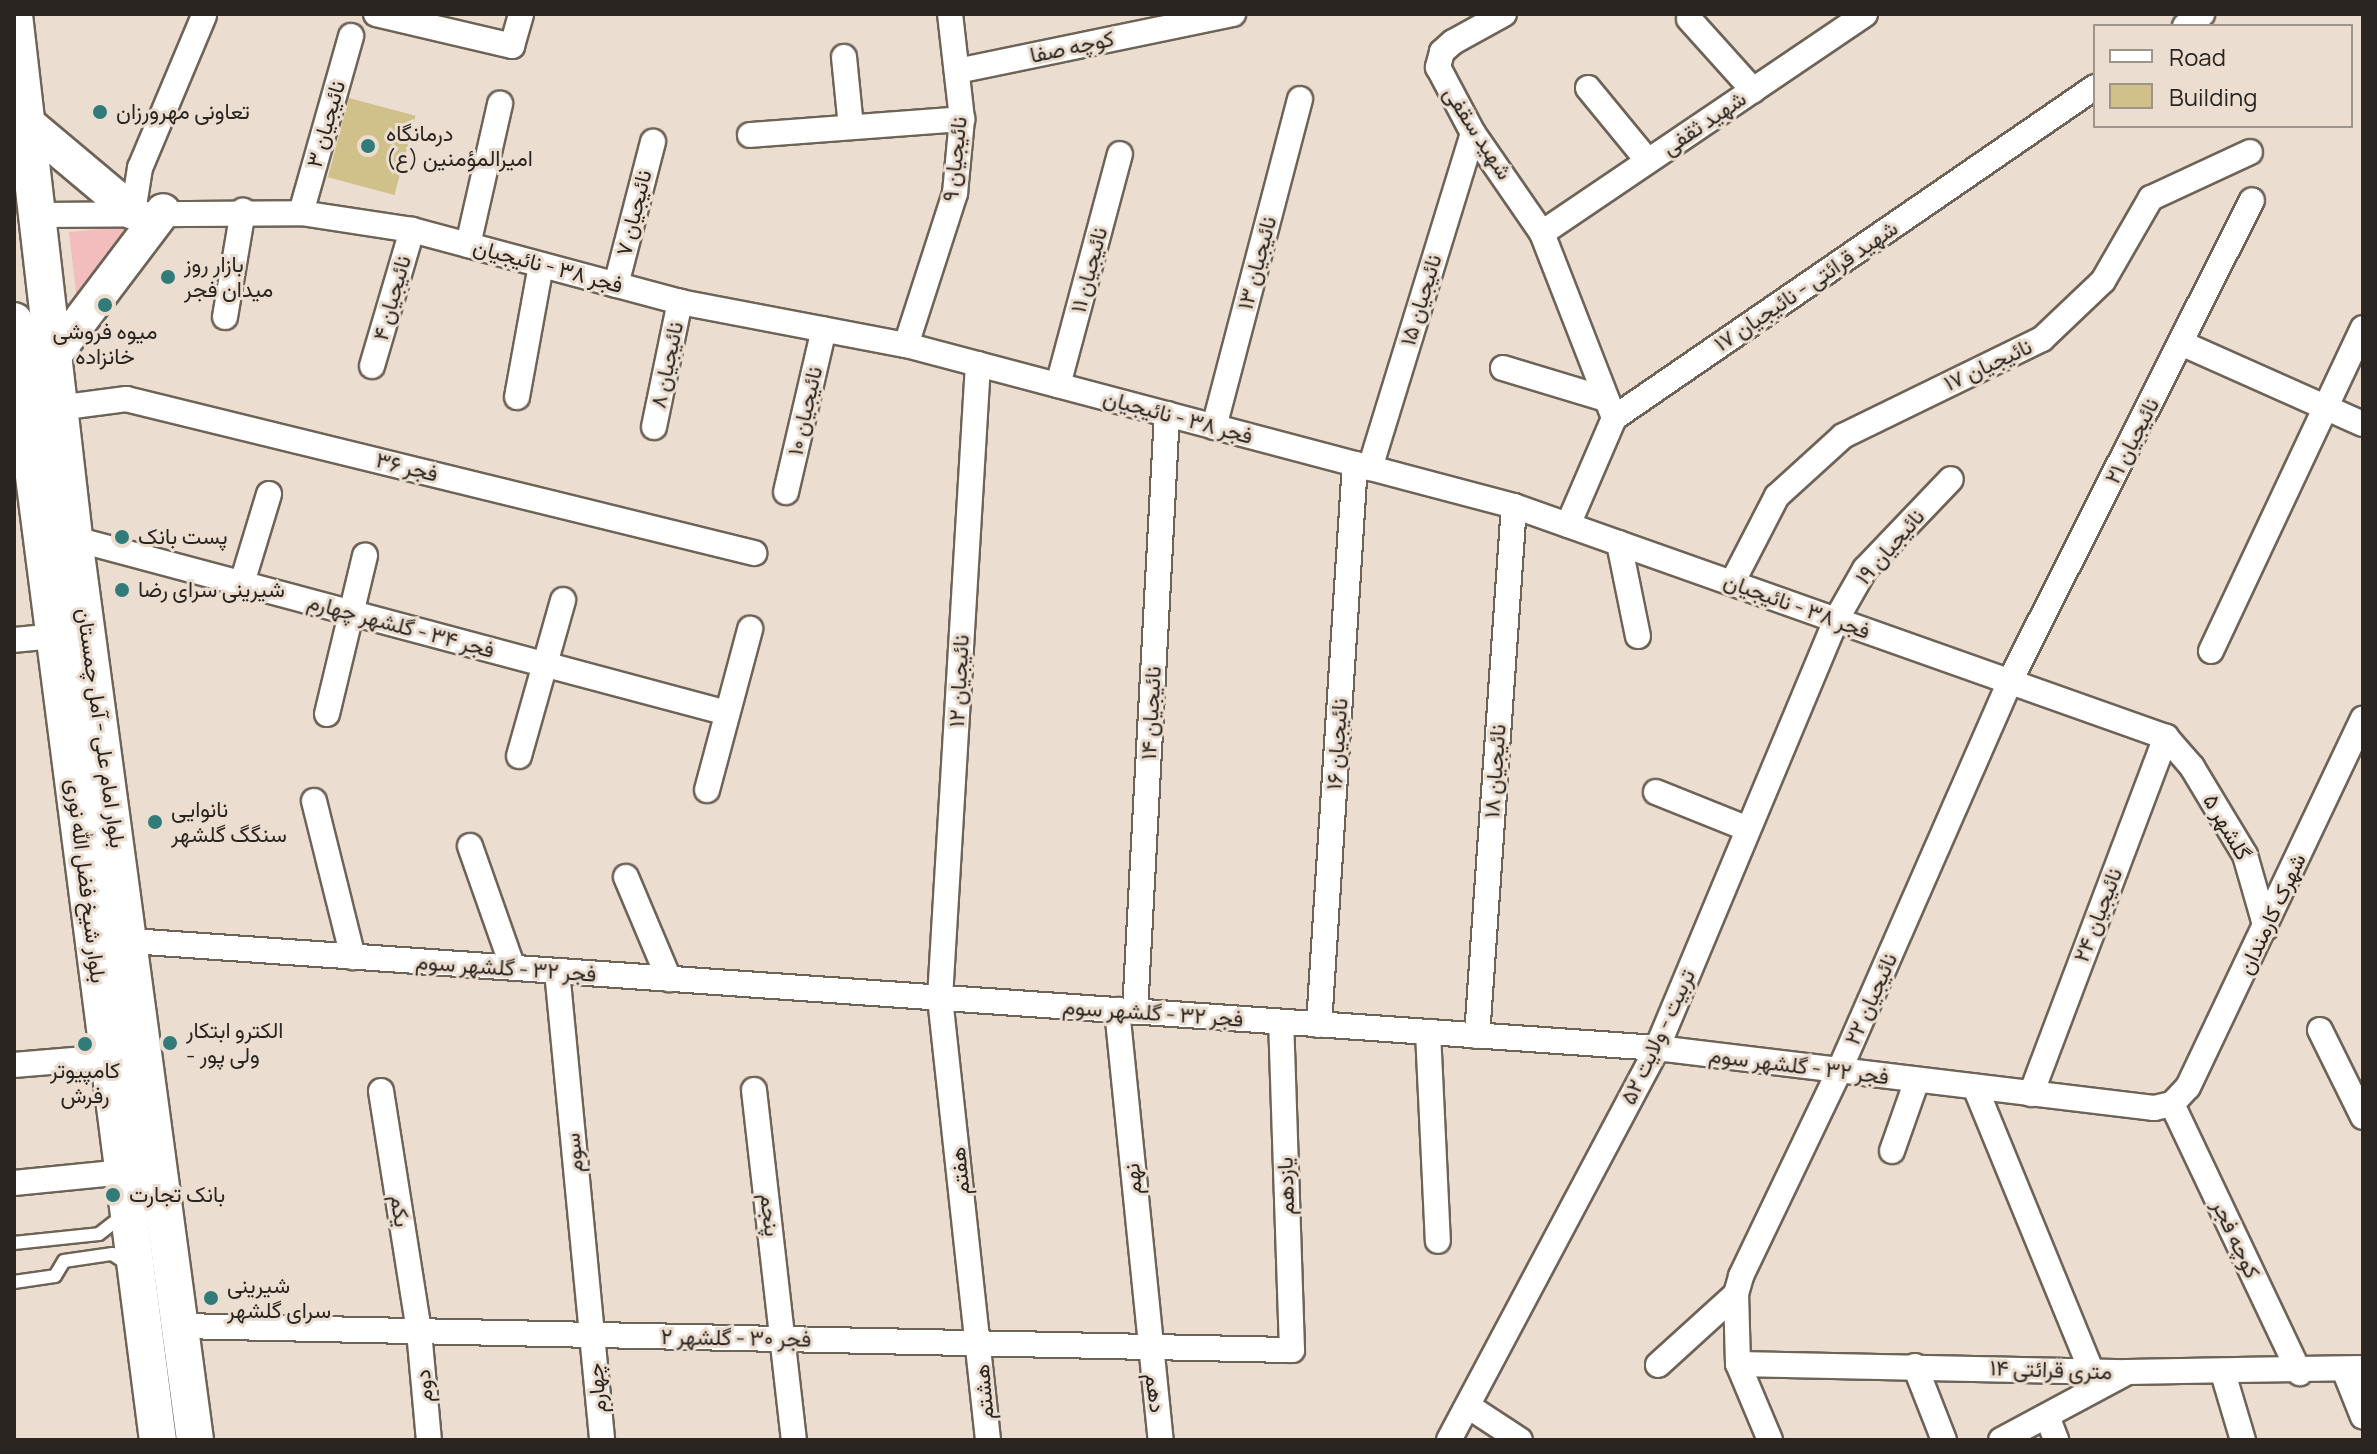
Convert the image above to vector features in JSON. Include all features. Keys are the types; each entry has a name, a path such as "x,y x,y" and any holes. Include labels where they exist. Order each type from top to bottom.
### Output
{"main road":[{"name":"بلوار امام علی - آمل چمستان","path":"14,15 27,123 26,216 52,358 195,1440"},
{"path":"27,123 148,212 52,358"},
{"name":"بلوار شیخ فضل الله نوری","path":"14,321 23,469 55,636 158,1440"}],"street":[{"path":"376,14 512,46 521,14"},
{"name":"نائیجیان ۹","path":"906,345 955,193 962,119 950,14"},
{"name":"کوچه صفا","path":"957,71 1233,14"},
{"name":"شهید سقفی","path":"1504,14 1453,42 1442,52 1438,67 1473,133 1542,233 1610,408"},
{"name":"شهید ثقفی","path":"1542,233 1865,14"},
{"path":"148,212 140,168 204,16"},
{"path":"1689,19 1753,90"},
{"name":"نائیجیان ۳","path":"301,213 351,36"},
{"path":"844,57 851,127"},
{"path":"1588,88 1648,161"},
{"name":"شهید قرائتی - نائیجیان ۱۷","path":"1610,408 2093,88"},
{"name":"نائیجیان ۱۳","path":"1214,427 1300,99"},
{"path":"468,245 500,104"},
{"path":"750,135 962,119"},
{"name":"نائیجیان ۱۵","path":"1362,466 1473,133"},
{"name":"نائیجیان ۷","path":"616,285 653,142"},
{"name":"نائیجیان ۱۷","path":"1732,583 1777,496 1843,436 2042,339 2103,281 2151,198 2250,152"},
{"name":"نائیجیان ۱۱","path":"1058,385 1120,154"},
{"name":"نائیجیان ۲۱","path":"2010,681 2252,200"},
{"path":"225,317 243,211"},
{"name":"فجر ۳۸ - نائیجیان","path":"26,216 148,212 301,213 412,230 680,302 906,345 1514,506 2166,737"},
{"name":"نائیجیان ۴","path":"372,366 412,230"},
{"path":"517,397 541,265"},
{"name":"نائیجیان ۸","path":"654,427 680,302"},
{"path":"2211,651 2363,328"},
{"name":"نائیجیان ۱۰","path":"786,492 824,329"},
{"path":"2181,343 2363,424"},
{"name":"نائیجیان ۱۲","path":"940,998 978,364"},
{"path":"1503,368 1610,408 1568,525"},
{"name":"فجر ۳۶","path":"58,408 126,399 754,553"},
{"name":"نائیجیان ۱۴","path":"1126,1011 1167,414"},
{"name":"نائیجیان ۱۶","path":"1319,1025 1362,466"},
{"name":"نائیجیان ۱۹","path":"1836,620 1865,569 1951,479"},
{"path":"242,583 269,494"},
{"name":"نائیجیان ۱۸","path":"1477,1036 1514,506"},
{"name":"فجر ۳۴ - گلشهر چهارم","path":"75,539 727,713"},
{"path":"1619,543 1638,636"},
{"path":"327,714 365,556"},
{"path":"519,756 563,600"},
{"name":"تربیت - ولایت ۵۲","path":"1449,1440 1657,1048 1836,620"},
{"path":"707,790 750,629"},
{"path":"14,640 55,636"},
{"name":"نائیجیان ۲۲","path":"1738,1364 1736,1294 1839,1071 2010,681"},
{"name":"شهرک کارمندان","path":"2172,1104 2188,1087 2266,928 2352,770 2363,718"},
{"name":"گلشهر ۵","path":"2166,737 2192,767 2245,855 2266,928"},
{"name":"نائیجیان ۲۴","path":"2031,1094 2166,737"},
{"path":"1656,792 1748,829"},
{"path":"314,801 353,957"},
{"path":"470,846 513,968"},
{"path":"626,877 669,979"},
{"name":"فجر ۳۲ - گلشهر سوم","path":"131,941 1657,1048 2154,1108 2172,1104"},
{"name":"سوم","path":"557,971 592,1335"},
{"name":"هفتم","path":"940,998 979,1343"},
{"name":"نهم","path":"1126,1011 1148,1347"},
{"name":"یازدهم","path":"1281,1022 1292,1350"},
{"path":"2320,1030 2363,1117"},
{"path":"1428,1032 1438,1241"},
{"path":"14,1065 109,1057"},
{"path":"1892,1151 1917,1080"},
{"path":"1975,1087 2091,1370"},
{"name":"پنجم","path":"754,1090 785,1339 794,1440"},
{"name":"یکم","path":"381,1091 419,1331"},
{"name":"کوچه فجر","path":"2172,1104 2300,1373"},
{"path":"14,1183 124,1172"},
{"path":"1658,1365 1736,1294"},
{"name":"فجر ۳۰ - گلشهر ۲","path":"180,1326 1292,1350"},
{"name":"دوم","path":"419,1331 429,1440"},
{"name":"چهارم","path":"592,1335 602,1440"},
{"name":"هشتم","path":"979,1343 988,1440"},
{"name":"دهم","path":"1148,1347 1161,1440"},
{"path":"1738,1364 1770,1440"},
{"name":"۱۴ متری قرائتی","path":"1738,1364 2223,1373 2354,1370"},
{"path":"1915,1366 1944,1440"},
{"path":"2354,1370 2363,1417"},
{"path":"2001,1440 2127,1372"},
{"path":"2223,1373 2243,1440"},
{"path":"1468,1406 1520,1440"},
{"path":"2047,1416 2056,1440"}],"lane":[{"path":"14,1243 99,1234 128,1210"},
{"path":"14,1282 55,1276 64,1261 102,1255 120,1256 136,1270"}],"shaded area":[{"path":"141,225 78,309 69,232"}],"building":[{"name":"درمانگاه امیرالمؤمنین (ع)","path":"349,98 416,116 394,195 328,177"}],"place":[{"name":"تعاونی مهرورزان","path":"100,112"},
{"name":"درمانگاه امیرالمؤمنین (ع)","path":"368,146"},
{"name":"بازار روز میدان فجر","path":"168,277"},
{"name":"میوه فروشی خانزاده","path":"105,305"},
{"name":"پست بانک","path":"122,537"},
{"name":"شیرینی سرای رضا","path":"122,590"},
{"name":"نانوایی سنگگ گلشهر","path":"155,822"},
{"name":"الکترو ابتکار - ولی پور","path":"170,1043"},
{"name":"کامپیوتر رفرش","path":"85,1044"},
{"name":"بانک تجارت","path":"113,1195"},
{"name":"شیرینی سرای گلشهر","path":"211,1298"}]}
